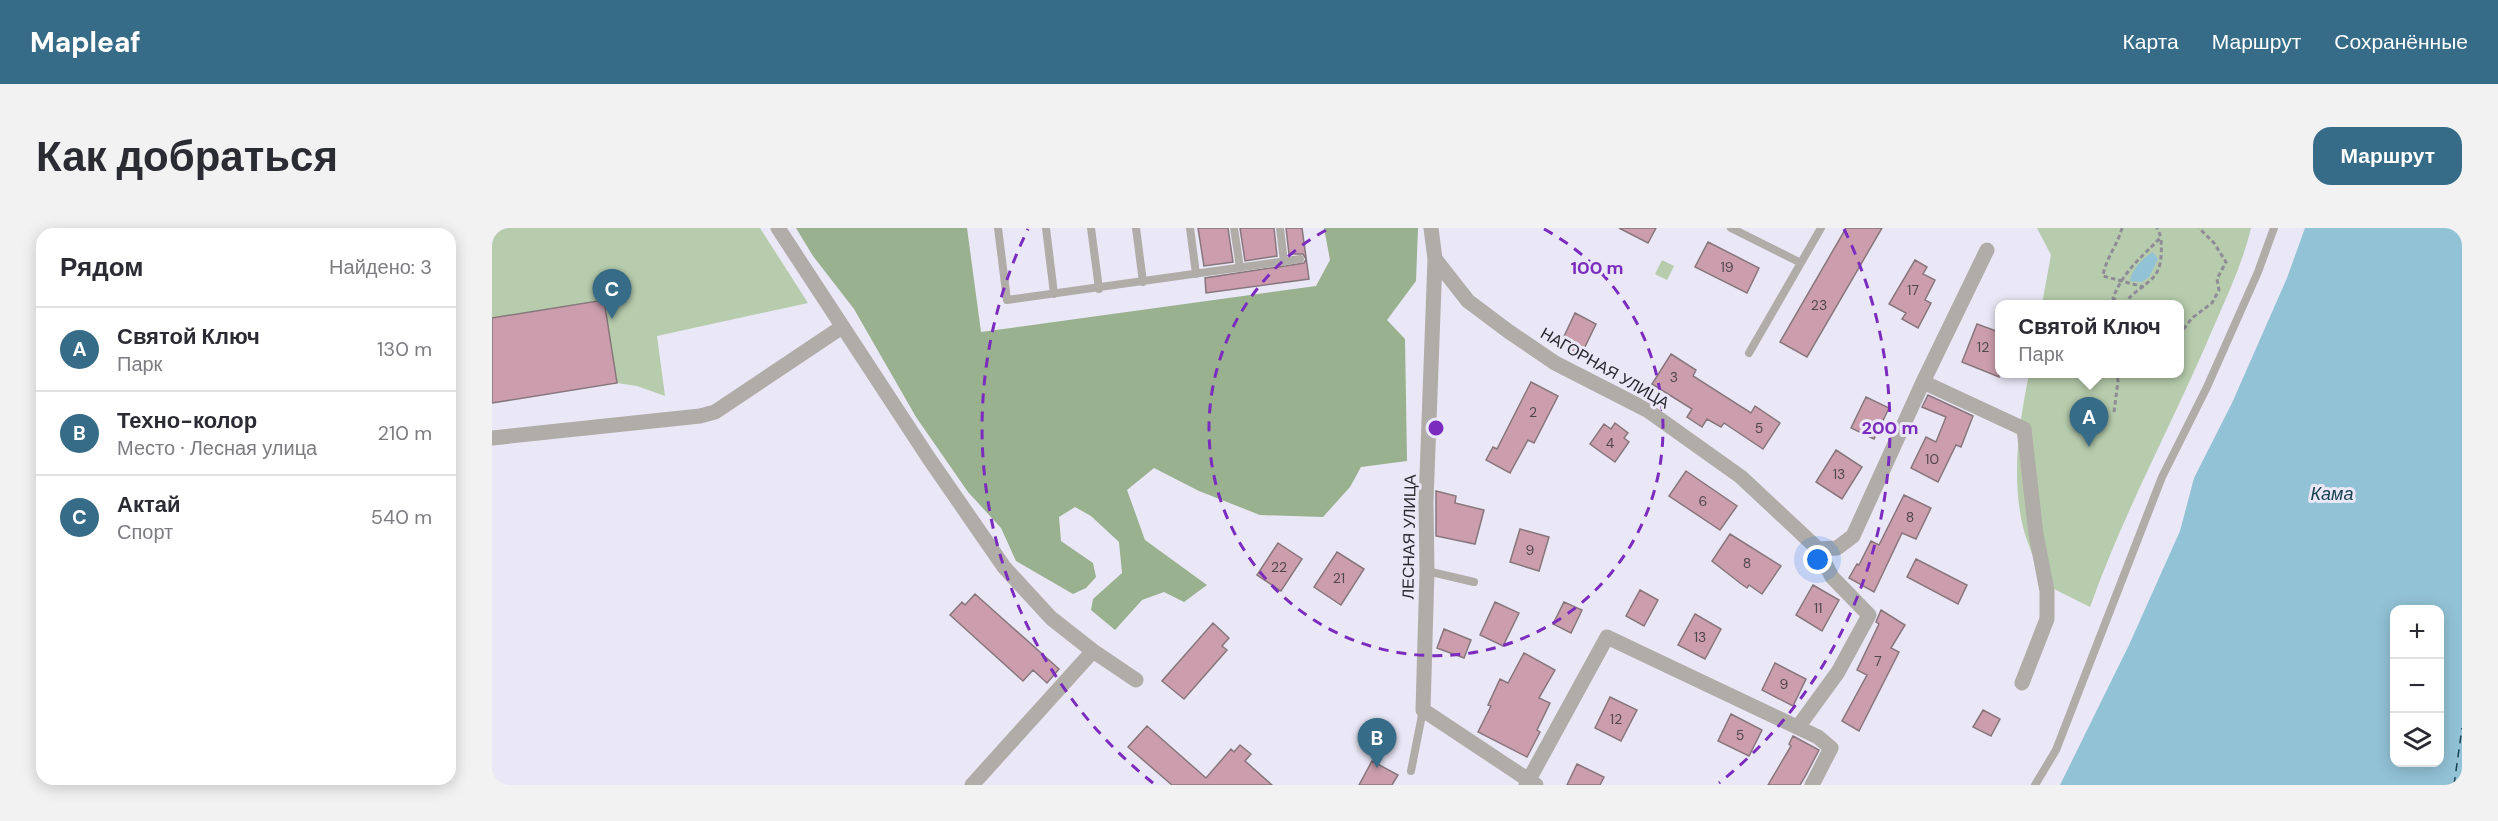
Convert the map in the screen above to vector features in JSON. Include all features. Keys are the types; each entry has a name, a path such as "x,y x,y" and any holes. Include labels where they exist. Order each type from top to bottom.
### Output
{"street":[{"path":"778,228 842,327 1005,567 1051,618 1093,651 1136,680"},
{"name":"ЛЕСНАЯ УЛИЦА","path":"1423,710 1427,571 1426,502 1435,259 1431,228"},
{"path":"1818,549 1837,548 1853,536 1923,382 1988,250"},
{"name":"НАГОРНАЯ УЛИЦА","path":"1435,259 1467,301 1555,363 1647,410 1741,477 1818,549 1832,578 1869,615 1838,672 1798,727"},
{"path":"492,438 700,416 715,412 842,327"},
{"path":"1923,382 2024,429 2036,534 2047,591 2047,619 2022,683"},
{"path":"1423,710 1530,783 1607,637 1818,737 1831,748 1812,785"},
{"path":"972,785 1093,651"}],"lane":[{"path":"998,228 1007,300 1300,260"},
{"path":"1046,228 1054,294"},
{"path":"1091,228 1099,289"},
{"path":"1136,228 1143,282"},
{"path":"1190,228 1196,274"},
{"path":"1234,228 1240,268"},
{"path":"1280,228 1284,262"},
{"path":"1731,228 1801,263"},
{"path":"1749,353 1821,228"},
{"path":"2035,785 2056,750 2162,477 2207,387 2258,272 2274,228"},
{"path":"1427,571 1474,582"},
{"path":"1411,771 1423,710"}],"path":[{"path":"2122,228 2103,276 2144,287"},
{"path":"2127,300 2144,287 2160,269 2161,237 2157,228"},
{"path":"2184,328 2192,318 2212,303 2219,290 2217,279 2226,262 2214,243 2199,228"},
{"path":"2116,300 2113,298 2120,280 2145,251 2161,237"},
{"path":"2114,412 2118,378"}],"green space":[{"path":"492,228 760,228 808,303 657,336 665,396 637,386 617,383 492,403"},
{"path":"796,228 967,228 981,332 1316,286 1330,260 1324,228 1418,228 1416,281 1387,320 1405,339 1407,461 1361,467 1350,487 1323,517 1260,515 1199,491 1154,468 1127,490 1145,540 1207,585 1184,602 1164,592 1142,600 1115,630 1091,610 1093,599 1122,573 1119,542 1091,516 1075,507 1059,517 1061,541 1093,563 1096,577 1086,588 1073,594 1016,561 1001,528 968,492 916,417 854,309 813,256"},
{"path":"2037,228 2251,228 2230,290 2118,536 2090,607 2044,584 2023,527 2017,489 2017,469 2022,412 2028,378 2184,378 2184,300 2043,300 2051,255"},
{"path":"1662,260 1674,266 1667,280 1655,274"}],"water":[{"name":"Кама","path":"2305,228 2462,228 2462,785 2060,785 2129,645 2180,531 2194,478 2232,403 2287,278"},
{"path":"2153,252 2158,259 2149,277 2142,282 2130,281 2138,264"}],"building":[{"path":"1198,228 1228,228 1233,262 1204,266"},
{"path":"1240,228 1274,228 1277,256 1245,261"},
{"path":"1286,228 1302,228 1309,279 1206,293 1205,278 1304,263 1306,259 1303,254 1289,254"},
{"path":"1619,228 1656,228 1648,243"},
{"path":"1846,228 1882,228 1807,357 1780,342"},
{"path":"1708,242 1759,268 1747,293 1695,267"},
{"path":"1915,260 1927,267 1923,274 1935,280 1925,300 1931,303 1918,328 1902,319 1906,313 1889,304"},
{"path":"604,300 617,383 492,403 492,318"},
{"path":"1575,313 1596,324 1581,355 1560,345"},
{"path":"1977,324 1995,331 1995,375 1962,362"},
{"path":"1671,354 1696,370 1693,376 1751,413 1755,406 1780,423 1763,449 1724,423 1721,427 1707,419 1702,427 1687,417 1692,409 1652,384"},
{"path":"1531,382 1558,396 1534,443 1528,440 1510,473 1486,460 1493,447 1497,449"},
{"path":"1928,395 1973,416 1961,447 1956,445 1938,482 1911,468 1926,437 1936,442 1946,417 1922,407"},
{"path":"1866,397 1889,408 1874,439 1851,428"},
{"path":"1615,423 1628,433 1624,438 1629,442 1615,462 1590,444 1604,424 1611,429"},
{"path":"1836,450 1862,467 1842,499 1816,482"},
{"path":"1686,471 1737,506 1720,530 1669,496"},
{"path":"1436,491 1456,496 1455,503 1484,510 1475,544 1436,536"},
{"path":"1904,495 1931,508 1916,539 1902,533 1874,592 1849,578 1857,564 1859,565 1871,541 1879,545"},
{"path":"1520,529 1549,537 1539,571 1510,562"},
{"path":"1730,534 1781,566 1762,594 1749,585 1747,588 1712,561"},
{"path":"1278,543 1302,559 1281,591 1257,575"},
{"path":"1337,552 1364,569 1341,605 1314,587"},
{"path":"1916,559 1967,585 1958,604 1907,577"},
{"path":"1813,585 1839,600 1822,631 1796,615"},
{"path":"1640,590 1658,600 1644,626 1626,616"},
{"path":"975,594 1059,669 1047,683 1033,670 1023,681 950,615 962,602 965,605"},
{"path":"1495,602 1519,613 1503,646 1480,635"},
{"path":"1564,602 1582,610 1571,633 1553,624"},
{"path":"1881,610 1905,625 1891,648 1899,652 1859,731 1842,721 1867,675 1857,670 1879,624 1876,622"},
{"path":"1695,614 1721,629 1705,659 1678,645"},
{"path":"1213,623 1229,638 1222,646 1227,650 1184,699 1162,681"},
{"path":"1444,629 1471,640 1464,658 1437,648"},
{"path":"1524,653 1555,670 1539,698 1550,703 1537,730 1540,732 1527,757 1478,732 1491,706 1488,705 1500,679 1508,683"},
{"path":"1775,663 1806,679 1793,706 1762,690"},
{"path":"1610,697 1637,710 1621,741 1595,728"},
{"path":"1983,710 2000,719 1991,736 1973,727"},
{"path":"1731,714 1762,730 1749,756 1718,741"},
{"path":"1147,726 1206,778 1231,749 1234,752 1240,745 1251,754 1245,761 1272,785 1172,785 1128,747"},
{"path":"1793,736 1819,750 1800,785 1768,785 1791,746 1789,744"},
{"path":"1372,761 1398,775 1392,785 1359,785"},
{"path":"1577,764 1604,777 1600,785 1567,785"}],"ferry route":[{"path":"2454,785 2462,728"}],"place":[{"name":"Актай","path":"612,319"},
{"name":"Святой Ключ","path":"2089,447"},
{"name":"Техно-колор","path":"1377,768"}]}
